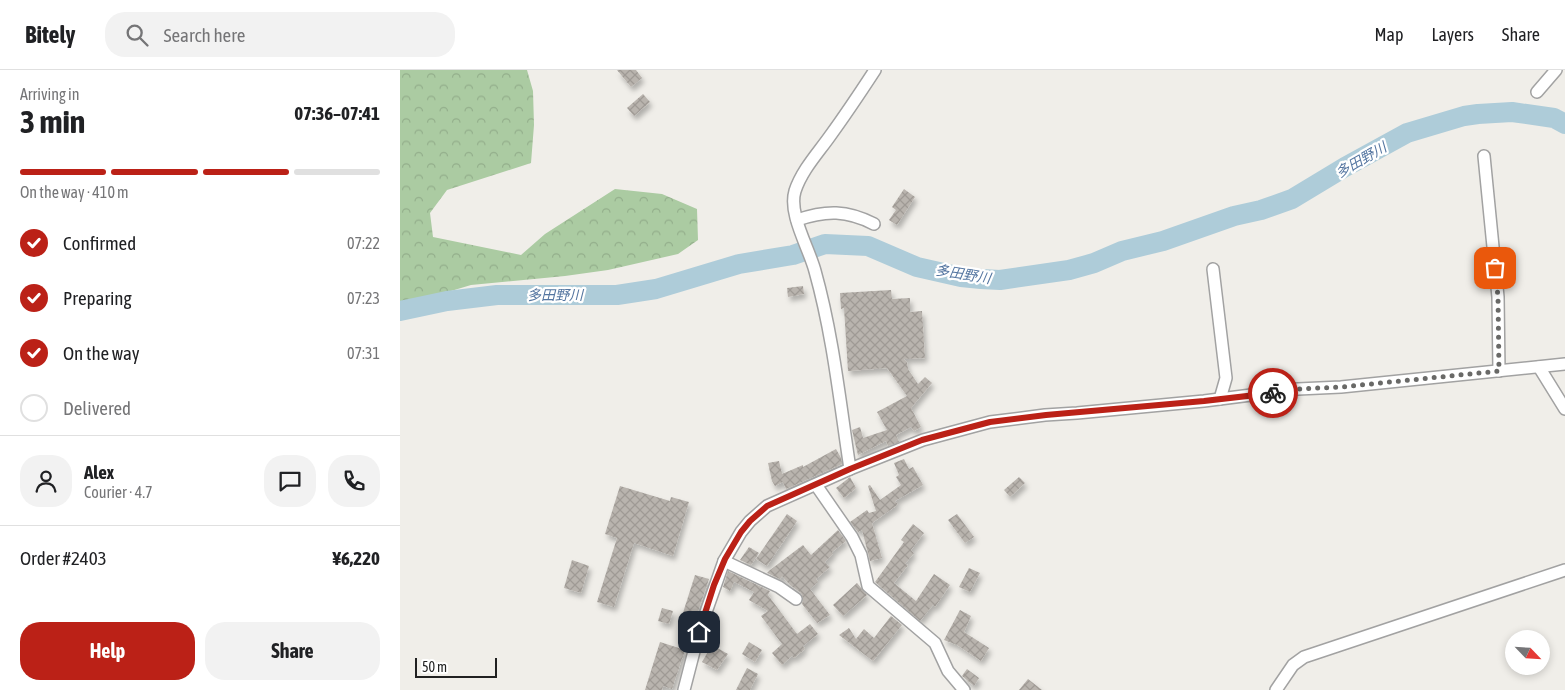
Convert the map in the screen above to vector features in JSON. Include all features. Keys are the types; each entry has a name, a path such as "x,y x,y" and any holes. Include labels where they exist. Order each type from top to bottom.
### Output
{"street":[{"path":"850,469 824,306 814,268 798,223 794,201 796,190 804,171 853,104 875,70"},
{"path":"1537,92 1556,70"},
{"path":"1484,156 1498,297 1499,371"},
{"path":"798,223 810,216 830,212 853,215 874,224"},
{"path":"1213,269 1226,378 1220,399"},
{"path":"684,690 699,632 724,561 741,532 767,506 850,469 922,440 990,422 1220,399 1298,389 1341,387 1565,364"},
{"path":"1539,367 1565,409"},
{"path":"816,485 852,537 861,555 868,586 935,643 948,671 964,690"},
{"path":"724,561 778,587 796,600"},
{"path":"1276,690 1288,671 1304,657 1565,570"}],"green space":[{"path":"400,70 527,70 533,91 534,125 531,163 447,190 430,213 433,237 521,255 545,234 615,189 662,194 697,209 698,240 678,254 608,270 471,285 421,300 400,303"}],"building":[{"path":"617,70 636,70 642,78 631,87"},
{"path":"643,94 650,102 634,116 627,108"},
{"path":"904,189 915,197 897,225 889,220 896,210 892,207"},
{"path":"803,286 804,294 788,297 787,288"},
{"path":"891,290 892,299 910,298 910,312 922,311 925,358 904,359 918,384 925,377 932,383 911,408 921,427 914,431 911,427 896,435 899,442 888,446 886,441 858,455 852,430 860,427 863,438 887,430 877,412 907,396 887,368 848,371 844,308 841,309 840,293"},
{"path":"836,449 842,464 786,489 783,482 775,486 772,481 768,463 779,461 782,474 803,465 803,467"},
{"path":"904,459 909,469 913,467 923,485 895,501 898,504 896,506 872,523 882,558 870,561 862,530 858,532 850,522 867,510 869,513 876,511 868,486 870,485 880,500 901,485 896,477 899,475 894,463"},
{"path":"850,477 856,488 844,498 836,488"},
{"path":"1019,477 1025,483 1010,497 1004,490"},
{"path":"620,486 670,501 671,497 689,502 673,556 634,543 614,607 597,602 617,538 605,534"},
{"path":"787,514 797,521 767,566 756,559"},
{"path":"957,514 974,537 965,543 948,520"},
{"path":"913,524 924,533 911,550 914,553 905,564 908,565 894,583 916,601 934,574 950,585 935,607 933,605 920,621 875,582 904,542 901,540"},
{"path":"838,530 846,541 832,552 833,554 825,562 830,567 816,579 818,582 810,589 830,615 817,623 802,604 801,593 782,576 780,579 767,573 803,545 811,555"},
{"path":"749,547 759,553 751,565 740,560"},
{"path":"572,560 589,566 581,593 564,588"},
{"path":"969,568 980,573 970,592 959,587"},
{"path":"728,571 770,591 768,595 797,634 810,624 818,634 803,646 805,649 794,658 792,656 782,665 772,653 782,644 761,616 768,611 749,600 754,592 734,582 730,591 723,587"},
{"path":"695,575 709,579 694,623 681,619"},
{"path":"857,583 867,595 843,616 833,605"},
{"path":"662,608 673,611 669,624 658,621"},
{"path":"960,610 971,616 964,632 989,648 981,661 957,645 944,640"},
{"path":"891,616 902,625 873,661 839,635 849,628 856,639 864,629 874,638"},
{"path":"660,642 685,650 672,689 663,686 662,690 645,690"},
{"path":"749,642 762,650 755,662 742,654"},
{"path":"712,645 728,654 717,670 702,662"},
{"path":"747,668 758,674 750,690 736,690"},
{"path":"967,669 979,678 974,686 962,676"},
{"path":"1028,679 1042,690 1019,690"}],"waterway":[{"name":"多田野川","path":"400,311 447,301 497,295 617,295 656,289 739,264 793,255 825,244 868,246 917,267 961,277 1000,280 1069,270 1094,263 1122,251 1163,241 1234,216 1261,210 1292,199 1407,133 1464,116 1512,112 1554,118 1565,124"}],"way so far":[{"path":"1273,393 1298,389 1341,387 1499,371 1498,297 1495,268"}],"route":[{"path":"699,632 714,585 725,559 750,521 767,506 850,469 922,440 990,422 1273,393"}]}
